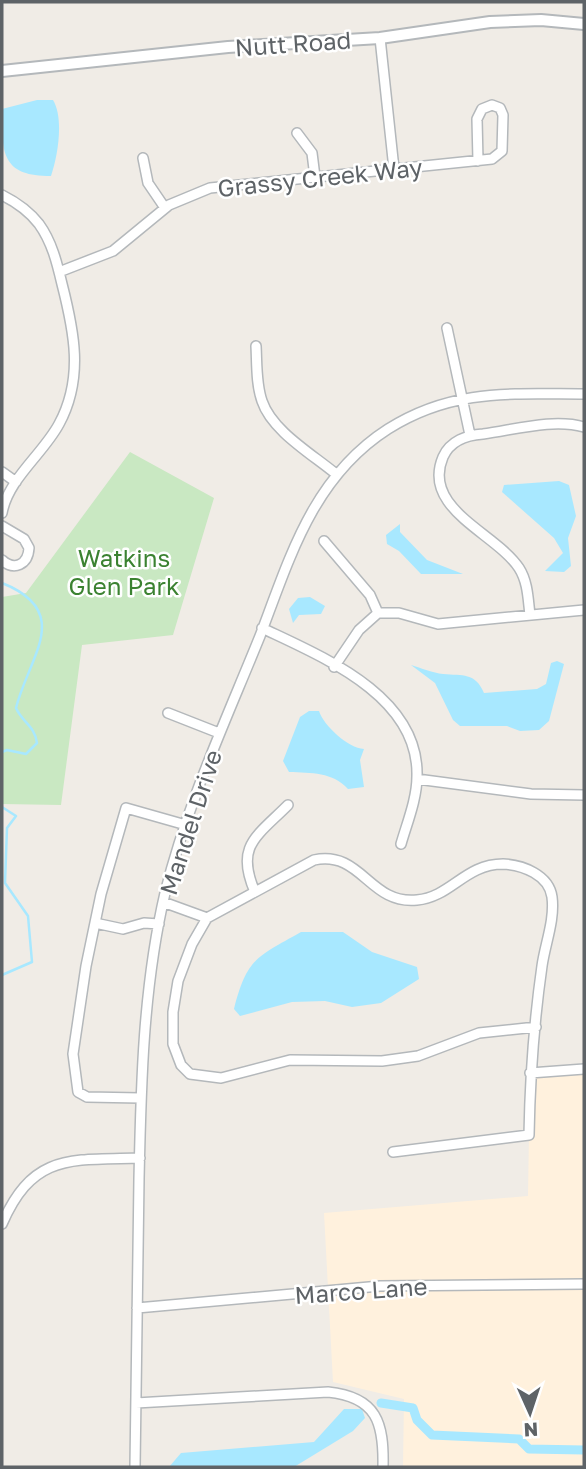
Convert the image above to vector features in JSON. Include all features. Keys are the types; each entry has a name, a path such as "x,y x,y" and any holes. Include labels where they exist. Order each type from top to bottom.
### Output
{"street":[{"name":"Nutt Road","path":"2,71 228,47 380,38 513,20 584,24"},
{"path":"380,38 394,169"},
{"path":"492,105 500,108 503,115 502,151 492,159 478,161 477,118 482,109 492,105"},
{"path":"297,132 312,153 315,177"},
{"path":"144,158 148,183 165,208"},
{"name":"Grassy Creek Way","path":"59,272 113,251 165,208 210,188 478,161"},
{"path":"2,195 24,208 48,238 59,272 75,343 72,392 59,424 16,482 2,513"},
{"path":"447,328 470,435"},
{"path":"256,346 259,391 266,410 279,427 336,474"},
{"name":"Mandel Drive","path":"135,1467 142,1043 163,902 186,825 219,733 308,517 336,474 389,429 428,410 462,398 507,393 584,394"},
{"path":"530,615 525,581 517,565 457,512 439,485 439,469 445,452 470,435 545,426 584,427"},
{"path":"2,472 16,482"},
{"path":"2,526 24,540 29,554 19,566 10,566 2,561"},
{"path":"324,541 370,595 379,613"},
{"path":"334,667 359,629 379,613 399,613 438,624 584,610"},
{"path":"262,628 373,691 400,718 412,742 417,779 401,845"},
{"path":"168,713 219,733"},
{"path":"417,779 531,794 584,795"},
{"path":"255,892 246,873 245,858 249,844 288,805"},
{"path":"140,1098 87,1097 78,1092 72,1054 95,923 113,845 126,808 186,825"},
{"path":"393,1152 529,1135 530,1073 536,1027 552,895 545,882 518,865 484,866 468,872 433,897 398,900 381,894 347,863 328,857 314,860 207,918 192,944 178,981 173,1012 173,1044 181,1065 190,1074 221,1078 290,1060 382,1061 418,1056 479,1033 536,1027"},
{"path":"163,902 207,918"},
{"path":"95,923 123,929 144,923 159,924"},
{"path":"530,1073 584,1069"},
{"path":"2,1224 18,1191 26,1181 44,1168 69,1163 140,1158"},
{"name":"Marco Lane","path":"137,1308 380,1286 584,1284"},
{"path":"136,1403 328,1392 353,1395 368,1407 379,1424 384,1438 383,1467"}],"shaded area":[{"path":"584,1069 584,1467 403,1467 404,1399 333,1382 324,1213 528,1196 530,1073"}],"green space":[{"name":"Watkins Glen Park","path":"130,452 214,498 173,635 82,645 61,805 2,804 2,597 26,593"}],"water":[{"path":"37,100 53,100 58,117 58,148 51,176 34,175 13,166 4,149 2,109"},
{"path":"559,481 569,485 576,516 568,538 571,566 564,572 545,571 563,553 554,538 502,492 504,485"},
{"path":"400,524 400,532 427,560 463,574 421,574 399,551 387,544 386,535"},
{"path":"310,597 325,606 321,614 299,615 293,623 289,609 298,598"},
{"path":"557,661 564,664 549,721 539,730 520,731 507,726 460,726 453,720 435,683 411,665 439,673 468,676 477,681 484,693 537,689 546,684 551,663"},
{"path":"309,711 319,711 337,735 351,745 364,749 360,760 364,787 348,789 329,776 289,772 283,761 300,717"},
{"path":"301,932 343,932 372,952 417,967 419,979 381,1003 352,1007 325,1001 292,1002 240,1016 234,1009 249,969 264,954"},
{"path":"344,1409 362,1409 365,1418 353,1431 294,1467 169,1467 181,1453 314,1442"}],"waterway":[{"path":"2,583 24,595 37,608 42,622 41,638 16,708 34,732 37,743 26,754 7,750 2,752"},
{"path":"2,807 16,816 7,828 5,883 28,916 32,962 2,975"},
{"path":"381,1403 413,1408 417,1420 432,1435 519,1439 529,1449 584,1450"}]}
